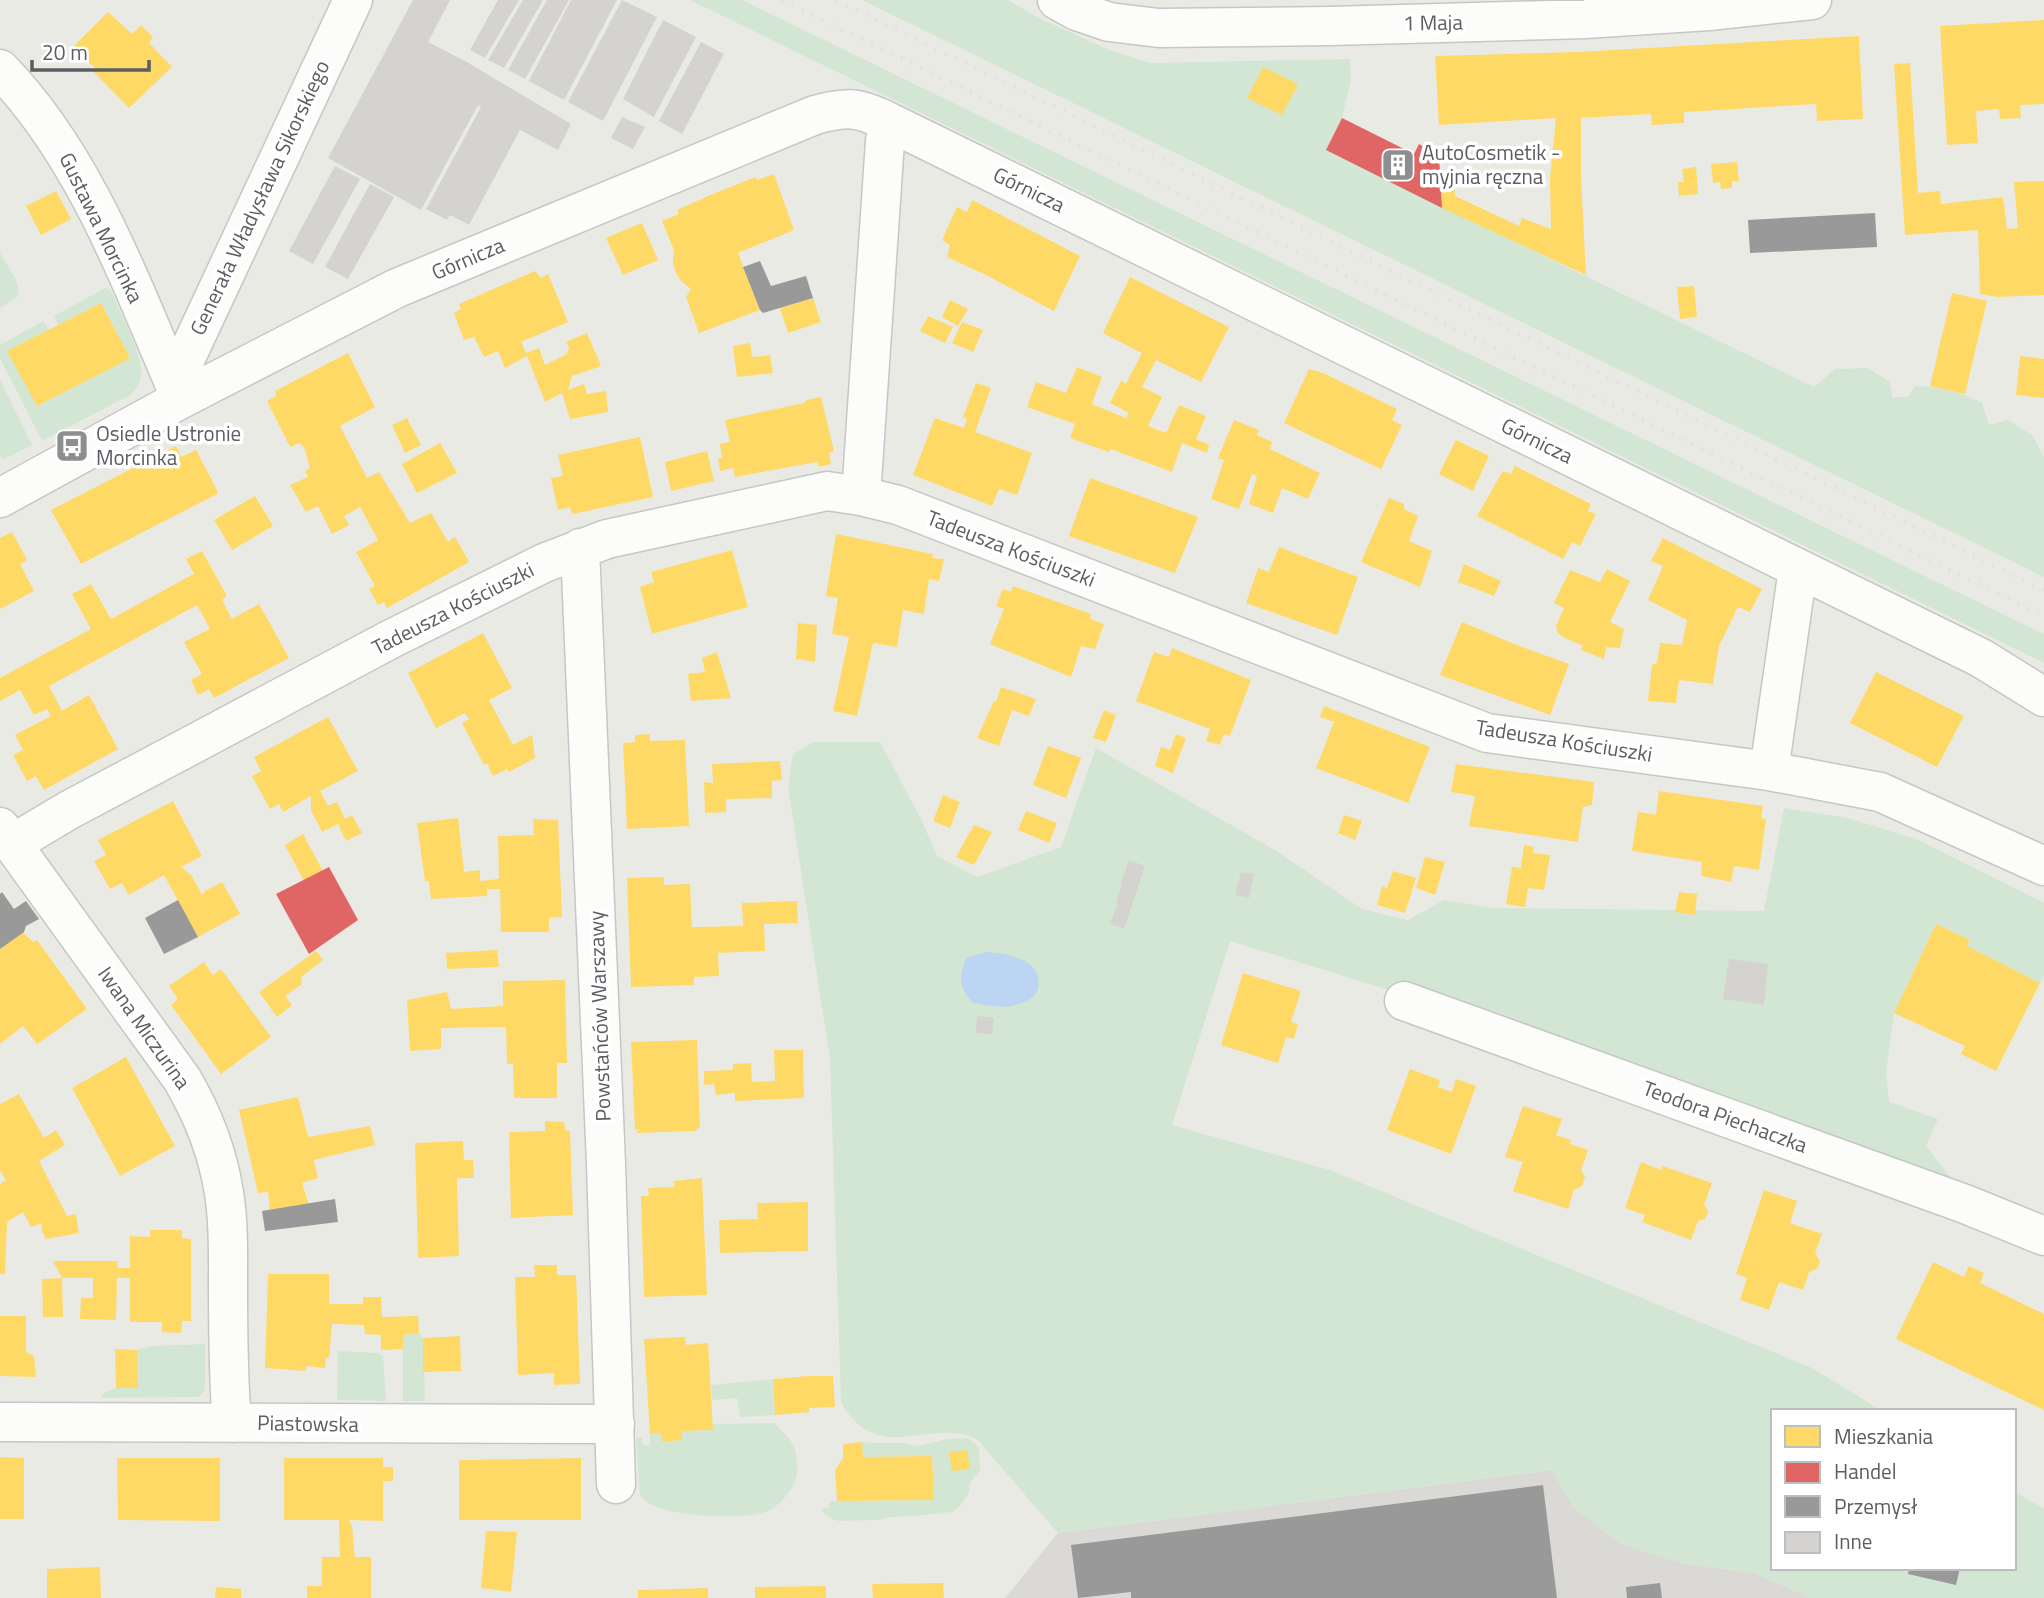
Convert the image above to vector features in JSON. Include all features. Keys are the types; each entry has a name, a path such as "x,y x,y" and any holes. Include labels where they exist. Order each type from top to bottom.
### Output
{"street":[{"name":"Generała Władysława Sikorskiego","path":"181,400 183,364 353,0"},
{"name":"1 Maja","path":"1057,0 1077,11 1109,22 1159,28 1585,19 1709,11 1812,0"},
{"name":"Gustawa Morcinka","path":"0,69 47,125 78,172 102,220 181,400"},
{"name":"Górnicza","path":"0,498 397,288 815,115 839,108 854,108 889,122 1981,658 2044,697"},
{"path":"861,496 885,141 889,122"},
{"name":"Tadeusza Kościuszki","path":"6,836 69,810 379,646 579,548 607,539 827,491 898,505 1487,733 1769,771 1880,792 2044,866"},
{"name":"Powstańców Warszawy","path":"579,548 606,1164 616,1483"},
{"path":"1769,771 1798,569"},
{"name":"Iwana Miczurina","path":"6,836 182,1079 204,1124 224,1193 228,1242 229,1390 232,1423"},
{"name":"Teodora Piechaczka","path":"1404,1002 1965,1204 2044,1236"},
{"name":"Piastowska","path":"0,1422 615,1424"}],"shaded area":[{"path":"1552,1470 1574,1508 1680,1563 1754,1573 1807,1598 1005,1598 1058,1533"}],"green space":[{"path":"690,0 742,0 2044,634 2044,663"},
{"path":"862,0 1008,0 1039,18 1112,51 1151,63 1350,59 1351,80 1342,118 1326,150 1814,387 1835,369 1867,368 1889,381 1893,398 1909,396 1915,386 1949,390 1982,403 1989,425 2008,420 2032,435 2044,457 2044,577"},
{"path":"0,253 16,280 19,292 17,297 0,308"},
{"path":"105,288 110,289 136,347 141,368 140,382 130,395 42,441 0,358 0,345 43,321 49,330 8,351 37,406 129,359 101,303 58,325 54,316"},
{"path":"0,380 32,445 3,460 0,455"},
{"path":"813,742 880,742 921,819 937,856 977,877 1061,847 1096,748 1275,850 1362,909 1408,920 1444,900 1494,908 1764,911 1784,808 1848,818 1916,839 2044,903 2044,975 2040,983 1967,946 1970,940 1936,924 1894,1013 1886,1072 1889,1102 1938,1119 1926,1146 1963,1194 1392,991 1230,941 1172,1125 1330,1170 1812,1368 1879,1409 1771,1409 1771,1570 2016,1570 2016,1492 2044,1509 2044,1598 1807,1598 1754,1573 1680,1563 1620,1544 1574,1508 1551,1470 1058,1533 977,1439 959,1434 888,1437 872,1433 856,1422 841,1403 830,1059 788,787 793,754"},
{"path":"419,1333 423,1338 425,1401 403,1401 403,1335"},
{"path":"205,1344 205,1390 199,1397 101,1398 103,1393 116,1388 138,1388 137,1350 152,1346"},
{"path":"338,1351 378,1353 383,1356 386,1401 337,1400"},
{"path":"773,1379 775,1415 740,1417 737,1398 712,1400 711,1385"},
{"path":"775,1423 793,1444 797,1476 788,1493 772,1509 740,1516 680,1513 648,1503 640,1495 636,1438 642,1437 643,1445 650,1445 650,1433 661,1433 663,1442 682,1440 682,1431 712,1430 712,1424"},
{"path":"968,1438 979,1447 980,1470 970,1483 969,1493 952,1512 839,1521 829,1518 822,1511 830,1508 828,1505 832,1501 934,1500 932,1456 863,1457 862,1442 918,1446 948,1439"}],"water":[{"path":"985,952 1013,956 1032,966 1039,984 1033,997 1007,1007 973,1003 961,982 962,971 967,958"}],"building: Mieszkania":[{"path":"108,12 132,34 141,25 153,37 149,43 172,67 129,108 73,47"},
{"path":"2044,20 2044,104 2020,105 2021,118 2000,119 1999,109 1976,111 1978,143 1947,145 1940,26"},
{"path":"1859,36 1863,119 1817,121 1816,104 1684,112 1684,123 1652,125 1651,114 1581,118 1586,275 1442,208 1440,175 1453,174 1455,196 1519,226 1522,218 1551,229 1550,179 1556,118 1439,125 1435,56 1577,52"},
{"path":"1910,63 1918,193 1940,191 1941,204 2003,197 2007,229 2018,228 2014,182 2044,181 2044,295 1997,297 1980,294 1978,230 1905,235 1894,64"},
{"path":"1263,67 1298,84 1282,115 1247,98"},
{"path":"1737,162 1739,181 1732,181 1732,188 1721,189 1720,182 1713,183 1711,164"},
{"path":"1696,167 1698,194 1679,196 1678,182 1684,182 1682,169"},
{"path":"774,174 794,230 738,253 760,310 699,333 686,297 691,289 681,281 675,271 674,250 662,221 679,214 677,210 715,193 756,177 757,180"},
{"path":"56,191 71,219 41,235 26,206"},
{"path":"972,200 1080,256 1054,311 947,257 950,245 942,240 957,207 967,212"},
{"path":"642,223 658,260 623,275 606,238"},
{"path":"535,271 541,278 548,274 568,322 521,342 526,353 539,348 545,365 567,354 569,347 566,342 587,333 601,366 572,376 568,390 584,384 587,394 606,391 608,412 570,419 562,393 545,402 527,356 505,368 498,351 484,357 474,337 464,340 454,313 461,309 459,304"},
{"path":"1130,277 1229,327 1201,382 1156,360 1142,387 1162,397 1148,426 1166,433 1179,405 1206,416 1196,439 1209,445 1207,453 1182,443 1172,472 1111,449 1109,452 1070,438 1075,424 1027,407 1036,382 1066,393 1077,367 1102,377 1092,403 1126,418 1129,413 1110,403 1121,381 1126,384 1142,353 1103,333"},
{"path":"1694,286 1697,317 1680,319 1677,287"},
{"path":"1952,293 1987,301 1965,394 1930,386"},
{"path":"813,298 821,322 788,333 780,308"},
{"path":"950,300 968,309 958,326 942,317"},
{"path":"101,303 129,359 37,406 7,351"},
{"path":"928,316 953,327 945,343 920,331"},
{"path":"962,322 983,330 973,352 952,343"},
{"path":"750,343 752,357 770,355 773,373 737,377 733,346"},
{"path":"348,353 375,407 340,426 367,478 379,472 410,523 431,513 448,542 455,537 469,562 387,608 384,602 378,605 369,589 375,586 356,552 378,540 360,507 344,516 349,525 332,534 318,506 306,512 290,485 308,477 305,471 310,468 304,447 299,443 290,447 267,401 276,396 275,391"},
{"path":"2020,356 2044,359 2044,398 2016,395"},
{"path":"1309,369 1323,373 1397,409 1392,420 1402,425 1381,469 1284,423"},
{"path":"976,383 991,388 975,432 1032,453 1017,495 999,489 992,506 913,475 935,418 964,428 967,419 963,417"},
{"path":"821,397 834,451 829,453 831,464 819,467 817,462 735,477 733,468 720,471 720,444 730,442 725,420"},
{"path":"407,418 421,445 405,453 392,425"},
{"path":"1234,420 1259,430 1257,435 1272,442 1270,449 1320,473 1308,499 1282,488 1273,513 1249,504 1257,476 1252,474 1239,509 1211,499 1224,460 1218,458"},
{"path":"640,437 653,497 572,514 570,507 558,510 551,478 563,476 558,455"},
{"path":"1456,440 1489,456 1473,491 1439,474"},
{"path":"440,443 457,473 417,493 402,464"},
{"path":"176,446 181,457 196,450 217,494 81,564 51,510"},
{"path":"707,451 714,481 671,491 665,462"},
{"path":"1515,466 1591,504 1588,511 1596,514 1580,546 1572,542 1563,559 1477,516 1503,471 1511,474"},
{"path":"1090,478 1198,517 1175,573 1069,536"},
{"path":"255,496 273,526 232,550 214,520"},
{"path":"1389,498 1404,504 1404,509 1418,516 1409,541 1432,551 1420,587 1361,562"},
{"path":"12,532 27,560 20,564 34,591 0,609 0,538"},
{"path":"836,534 933,554 932,558 944,559 939,581 929,579 924,614 903,610 897,647 873,643 857,716 833,711 849,637 832,634 838,598 826,596"},
{"path":"1663,538 1762,589 1750,612 1738,607 1719,646 1713,684 1679,680 1676,703 1648,701 1652,665 1657,663 1660,643 1682,645 1687,620 1648,600 1663,566 1651,561"},
{"path":"1279,547 1358,577 1337,635 1246,603 1258,568 1269,572"},
{"path":"732,550 748,607 652,634 640,587 654,582 651,572"},
{"path":"202,551 227,596 222,600 232,619 259,604 289,658 214,698 209,689 198,695 191,680 202,674 184,642 210,629 197,605 49,686 62,711 89,695 118,749 44,790 36,776 27,781 13,755 23,750 15,735 51,716 47,709 34,715 20,690 0,701 0,678 91,629 72,594 91,584 111,619 194,574 186,559"},
{"path":"1464,564 1501,581 1494,596 1458,582"},
{"path":"1607,569 1630,581 1610,622 1624,629 1620,648 1606,647 1604,659 1581,650 1583,646 1558,633 1556,626 1564,608 1554,603 1570,570 1600,582"},
{"path":"1013,586 1091,614 1090,619 1104,624 1095,649 1081,646 1071,677 990,644 1004,609 996,606 1003,589 1011,592"},
{"path":"1462,622 1569,664 1550,715 1440,675"},
{"path":"798,623 817,625 815,662 796,659"},
{"path":"483,633 512,688 489,700 513,745 532,735 535,758 509,772 507,769 493,776 487,763 484,765 462,723 469,719 465,713 436,728 408,673"},
{"path":"1172,648 1251,680 1230,736 1224,734 1220,745 1206,741 1210,729 1136,701 1154,652 1169,657"},
{"path":"717,652 731,698 691,701 688,674 705,672 702,658"},
{"path":"1876,672 1964,716 1937,767 1850,723"},
{"path":"1001,687 1036,699 1029,716 1012,710 999,746 977,738"},
{"path":"1324,706 1430,747 1408,803 1316,768 1334,722 1320,717"},
{"path":"1104,710 1116,715 1106,742 1093,738"},
{"path":"328,717 358,771 320,791 328,806 337,802 345,819 352,815 362,833 346,841 338,824 322,832 311,810 311,796 283,812 279,804 270,809 252,776 261,771 254,757"},
{"path":"650,734 650,741 685,740 689,826 627,829 623,743 635,742 635,735"},
{"path":"1176,734 1186,738 1173,773 1155,766 1161,747 1170,750"},
{"path":"1048,746 1081,758 1066,798 1033,785"},
{"path":"780,761 782,780 772,781 772,798 726,799 726,812 705,813 704,782 713,783 712,764"},
{"path":"1456,764 1594,782 1592,805 1583,807 1578,842 1469,826 1475,796 1451,792"},
{"path":"1659,791 1763,806 1761,818 1766,819 1759,870 1734,866 1731,882 1701,876 1702,862 1632,851 1638,812 1656,815"},
{"path":"943,795 960,802 950,828 933,821"},
{"path":"173,801 202,856 181,867 192,876 202,895 222,882 240,914 198,937 164,875 129,895 122,883 110,889 94,861 106,855 98,840"},
{"path":"1026,811 1057,823 1049,843 1018,830"},
{"path":"1344,815 1362,821 1355,840 1338,833"},
{"path":"458,818 464,872 480,870 480,881 499,879 498,836 534,835 533,819 558,820 562,917 549,918 549,932 501,932 500,889 487,889 487,896 431,899 429,881 425,881 417,823"},
{"path":"974,825 992,832 974,865 956,857"},
{"path":"303,834 323,871 304,881 285,845"},
{"path":"1524,845 1534,847 1533,853 1550,855 1544,890 1528,888 1525,907 1506,904 1512,867 1521,868"},
{"path":"1425,857 1445,862 1435,895 1416,888"},
{"path":"1393,871 1416,878 1405,913 1377,905 1382,886 1387,888"},
{"path":"664,877 664,885 690,884 692,927 743,926 742,903 797,901 798,923 764,924 765,951 718,953 719,976 694,977 694,985 631,987 627,878"},
{"path":"1679,892 1697,894 1695,915 1675,912"},
{"path":"1936,924 1970,940 1967,946 2040,983 1996,1071 1961,1054 1965,1046 1894,1013"},
{"path":"22,932 33,942 37,940 87,1009 37,1044 23,1026 0,1044 0,949"},
{"path":"497,950 499,967 447,969 446,953"},
{"path":"316,951 323,960 301,977 302,984 285,996 292,1005 277,1017 259,992"},
{"path":"204,962 213,975 221,969 271,1037 221,1074 171,1005 178,999 169,986"},
{"path":"1243,973 1301,991 1291,1022 1298,1024 1294,1039 1286,1037 1278,1063 1221,1045"},
{"path":"565,980 567,1063 557,1063 557,1098 514,1098 513,1064 507,1064 506,1027 441,1028 441,1049 410,1051 407,1000 447,992 451,1009 503,1006 503,981"},
{"path":"697,1040 700,1127 695,1131 635,1133 640,1130 635,1130 631,1042"},
{"path":"774,1050 803,1050 804,1098 735,1101 735,1093 716,1095 714,1084 704,1085 704,1071 733,1070 733,1064 751,1063 752,1082 775,1081"},
{"path":"126,1057 175,1146 120,1176 72,1088"},
{"path":"1410,1069 1440,1080 1438,1087 1452,1092 1456,1079 1476,1086 1451,1154 1387,1130"},
{"path":"19,1094 44,1138 56,1130 65,1145 39,1161 67,1216 76,1214 79,1233 46,1239 42,1223 31,1227 23,1212 7,1222 5,1274 0,1274 0,1184 6,1180 0,1171 0,1104"},
{"path":"298,1097 308,1137 370,1126 375,1145 314,1160 318,1178 302,1183 309,1205 270,1210 268,1192 258,1193 239,1110"},
{"path":"1523,1106 1562,1119 1556,1135 1571,1140 1570,1144 1588,1150 1581,1170 1585,1177 1582,1186 1574,1190 1568,1209 1513,1191 1523,1162 1505,1157"},
{"path":"545,1121 564,1122 565,1130 570,1131 573,1215 511,1218 509,1132 545,1131"},
{"path":"463,1141 464,1160 473,1160 474,1178 457,1178 459,1256 418,1258 415,1143"},
{"path":"1641,1162 1661,1170 1662,1166 1712,1183 1704,1205 1708,1211 1705,1219 1698,1221 1691,1240 1642,1222 1645,1215 1625,1208"},
{"path":"702,1178 707,1295 644,1297 641,1196 649,1196 648,1188 674,1187 674,1181"},
{"path":"1764,1190 1797,1201 1790,1223 1822,1234 1815,1253 1820,1261 1818,1268 1809,1272 1803,1290 1779,1282 1769,1310 1740,1300 1747,1278 1736,1274"},
{"path":"808,1202 808,1251 720,1253 719,1220 758,1219 757,1203"},
{"path":"150,1230 182,1230 182,1238 191,1239 191,1321 182,1321 181,1333 162,1332 162,1322 130,1322 130,1278 117,1278 116,1320 80,1319 81,1298 93,1298 93,1278 62,1278 53,1261 117,1261 118,1268 130,1268 130,1236 150,1237"},
{"path":"1933,1262 1964,1277 1969,1266 1984,1273 1980,1283 2044,1314 2044,1410 1896,1339"},
{"path":"534,1265 557,1265 557,1275 576,1275 580,1384 554,1385 554,1373 518,1375 515,1277 535,1277"},
{"path":"268,1274 329,1274 329,1304 363,1304 363,1297 381,1297 382,1317 418,1316 419,1333 403,1335 403,1349 381,1350 381,1335 365,1334 364,1325 332,1324 329,1358 326,1358 325,1368 306,1366 306,1371 265,1368"},
{"path":"62,1278 63,1317 43,1317 42,1279"},
{"path":"0,1316 26,1316 26,1352 34,1356 36,1377 0,1376"},
{"path":"460,1336 461,1371 423,1372 423,1338"},
{"path":"685,1337 686,1345 708,1343 713,1430 682,1431 682,1440 662,1442 661,1433 650,1433 644,1339"},
{"path":"115,1349 137,1350 138,1388 116,1388"},
{"path":"833,1376 835,1407 809,1408 810,1412 775,1415 773,1379"},
{"path":"862,1442 863,1457 932,1456 934,1500 837,1501 835,1470 843,1458 843,1444"},
{"path":"967,1450 970,1469 952,1471 949,1452"},
{"path":"0,1457 24,1458 24,1519 0,1519"},
{"path":"117,1458 220,1458 220,1521 118,1520"},
{"path":"284,1458 383,1458 383,1467 393,1467 393,1481 383,1481 383,1521 349,1520 355,1557 371,1557 371,1598 307,1598 307,1586 322,1586 322,1557 340,1557 339,1520 284,1520"},
{"path":"581,1458 581,1520 459,1520 459,1460"},
{"path":"486,1531 517,1532 511,1592 481,1588"},
{"path":"100,1567 101,1598 47,1598 47,1569"},
{"path":"943,1583 944,1598 873,1598 872,1584"},
{"path":"826,1586 826,1598 755,1598 755,1587"},
{"path":"216,1587 241,1589 241,1598 215,1598"},
{"path":"708,1588 708,1598 638,1598 638,1590"}],"building: Handel":[{"name":"AutoCosmetik - myjnia ręczna","path":"1342,118 1414,154 1419,144 1439,155 1442,208 1326,150"},
{"path":"329,867 358,920 309,954 276,894"}],"building: Przemysł":[{"path":"1875,213 1877,247 1750,253 1748,220"},
{"path":"760,261 771,286 806,276 813,298 763,313 743,267"},
{"path":"2,892 14,909 26,901 39,919 26,926 24,932 0,949 0,894"},
{"path":"178,900 198,937 164,954 145,918"},
{"path":"335,1199 338,1222 265,1231 262,1211"},
{"path":"1543,1485 1557,1598 1131,1598 1131,1592 1078,1598 1071,1545"},
{"path":"1909,1570 1960,1570 1956,1585 1908,1574"},
{"path":"1660,1583 1662,1598 1627,1598 1626,1587"}],"building: Inne":[{"path":"413,0 450,0 428,42 571,124 558,150 520,130 469,225 450,215 447,220 426,209 481,107 478,105 421,210 328,158"},
{"path":"498,0 519,0 485,58 470,50"},
{"path":"523,0 543,0 504,68 488,60"},
{"path":"547,0 569,0 525,79 508,70"},
{"path":"571,0 617,0 564,100 529,81"},
{"path":"622,0 657,17 603,121 568,102"},
{"path":"663,20 696,37 654,117 623,99"},
{"path":"701,42 724,54 682,134 659,121"},
{"path":"622,117 645,127 633,149 611,138"},
{"path":"335,166 360,179 313,264 289,251"},
{"path":"370,184 394,197 348,279 325,267"},
{"path":"1129,860 1145,866 1124,929 1110,924"},
{"path":"1241,872 1254,874 1249,898 1235,895"},
{"path":"1729,959 1768,964 1764,1005 1723,999"},
{"path":"977,1016 994,1018 992,1034 976,1033"}],"railway":[{"path":"782,0 2044,616"},
{"path":"836,0 2044,590"}],"place":[{"name":"AutoCosmetik - myjnia ręczna","path":"1398,165"},
{"name":"Osiedle Ustronie Morcinka","path":"72,446"}]}
